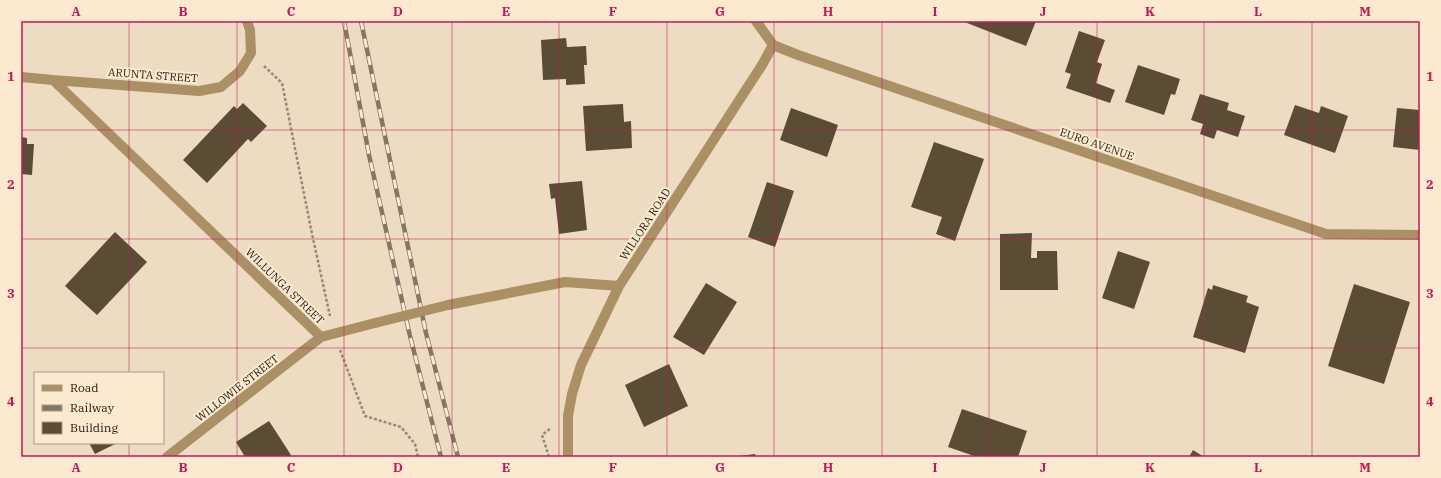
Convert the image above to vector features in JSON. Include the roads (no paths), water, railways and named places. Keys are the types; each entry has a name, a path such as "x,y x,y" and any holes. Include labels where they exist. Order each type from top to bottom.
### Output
{"street":[{"name":"ARUNTA STREET","path":"53,80 199,91 221,87 240,71 251,53 250,30 247,21"},
{"path":"756,21 772,45"},
{"name":"EURO AVENUE","path":"772,45 1326,234 1420,235"},
{"name":"WILLORA ROAD","path":"568,457 568,416 572,394 581,365 619,286 762,65 772,45"},
{"path":"21,77 53,80"},
{"name":"WILLUNGA STREET","path":"53,80 321,337 448,305 565,282 619,286"},
{"name":"WILLOWIE STREET","path":"167,457 321,337"}],"railway":[{"path":"344,21 369,155 410,336 441,457"},
{"path":"361,21 426,333 458,457"}]}
